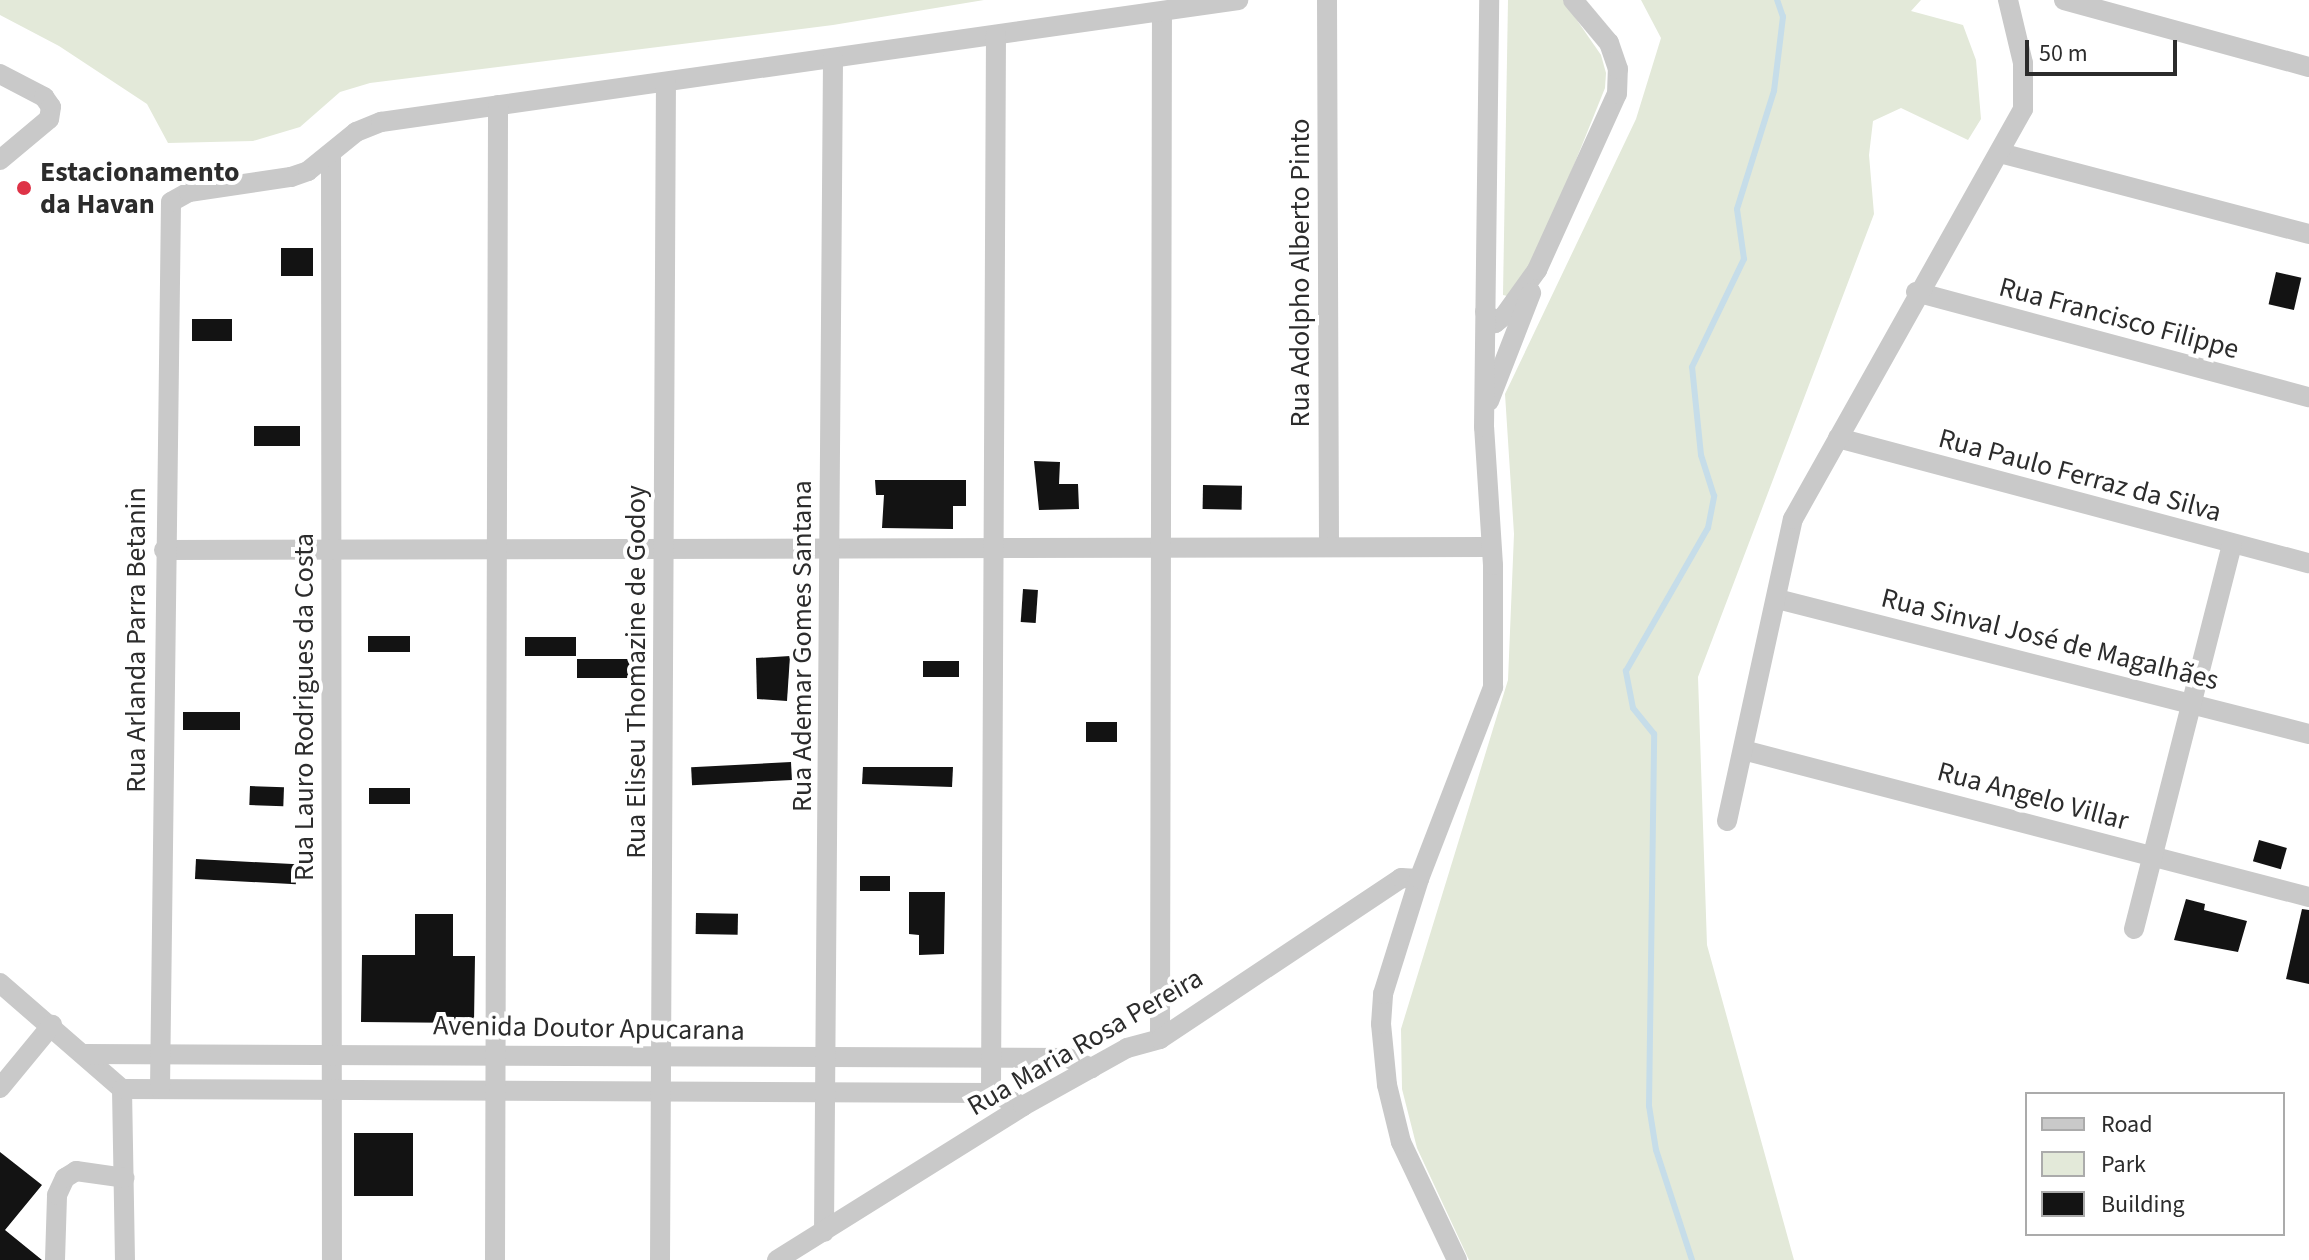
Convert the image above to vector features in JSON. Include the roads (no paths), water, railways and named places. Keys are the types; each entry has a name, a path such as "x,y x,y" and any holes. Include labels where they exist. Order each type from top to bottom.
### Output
{"street":[{"path":"331,154 356,132 381,122 1238,0"},
{"name":"Rua Adolpho Alberto Pinto","path":"1327,0 1329,546"},
{"path":"1457,1260 1406,1156 1383,1055 1383,994 1419,879 1493,687 1491,547 1484,411 1489,0"},
{"path":"1484,411 1537,270 1617,94 1618,69 1609,43 1573,0"},
{"path":"1727,821 1793,519 1916,292 2023,109 2023,63 2008,0"},
{"path":"2064,0 2309,67"},
{"path":"1160,1039 1162,12"},
{"path":"991,1093 996,35"},
{"name":"Rua Ademar Gomes Santana","path":"824,1232 824,1094 828,1058 833,59"},
{"path":"0,74 44,97 51,107 49,119 0,160"},
{"name":"Rua Eliseu Thomazine de Godoy","path":"660,1260 666,83"},
{"path":"495,1260 498,105"},
{"path":"2000,153 2309,234"},
{"name":"Rua Arlanda Parra Betanin","path":"160,1089 168,216 178,195 291,177 331,154"},
{"name":"Rua Lauro Rodrigues da Costa","path":"331,154 332,1260"},
{"path":"1485,312 1495,323 1504,316 1537,270"},
{"name":"Rua Francisco Filippe","path":"1916,292 2309,397"},
{"name":"Rua Paulo Ferraz da Silva","path":"1838,438 2309,563"},
{"path":"2134,929 2232,545"},
{"path":"164,550 1491,547"},
{"name":"Rua Sinval José de Magalhães","path":"1777,599 2309,734"},
{"name":"Rua Angelo Villar","path":"1743,750 2309,897"},
{"name":"Rua Maria Rosa Pereira","path":"777,1260 1023,1106 1127,1048 1160,1039 1401,878 1419,879"},
{"path":"0,983 52,1025 122,1089 991,1093 1023,1106"},
{"path":"0,1088 52,1025"},
{"name":"Avenida Doutor Apucarana","path":"83,1054 332,1052 496,1056 1068,1058 1092,1068"},
{"path":"122,1089 125,1260"},
{"path":"55,1260 57,1195 65,1178 76,1171 125,1178"}],"waterway":[{"path":"1692,1260 1656,1150 1649,1106 1654,734 1633,708 1626,671 1708,528 1714,496 1701,455 1692,367 1744,259 1737,209 1774,91 1783,17 1777,0"}],"place":[{"name":"Estacionamento da Havan","path":"24,188"}]}
